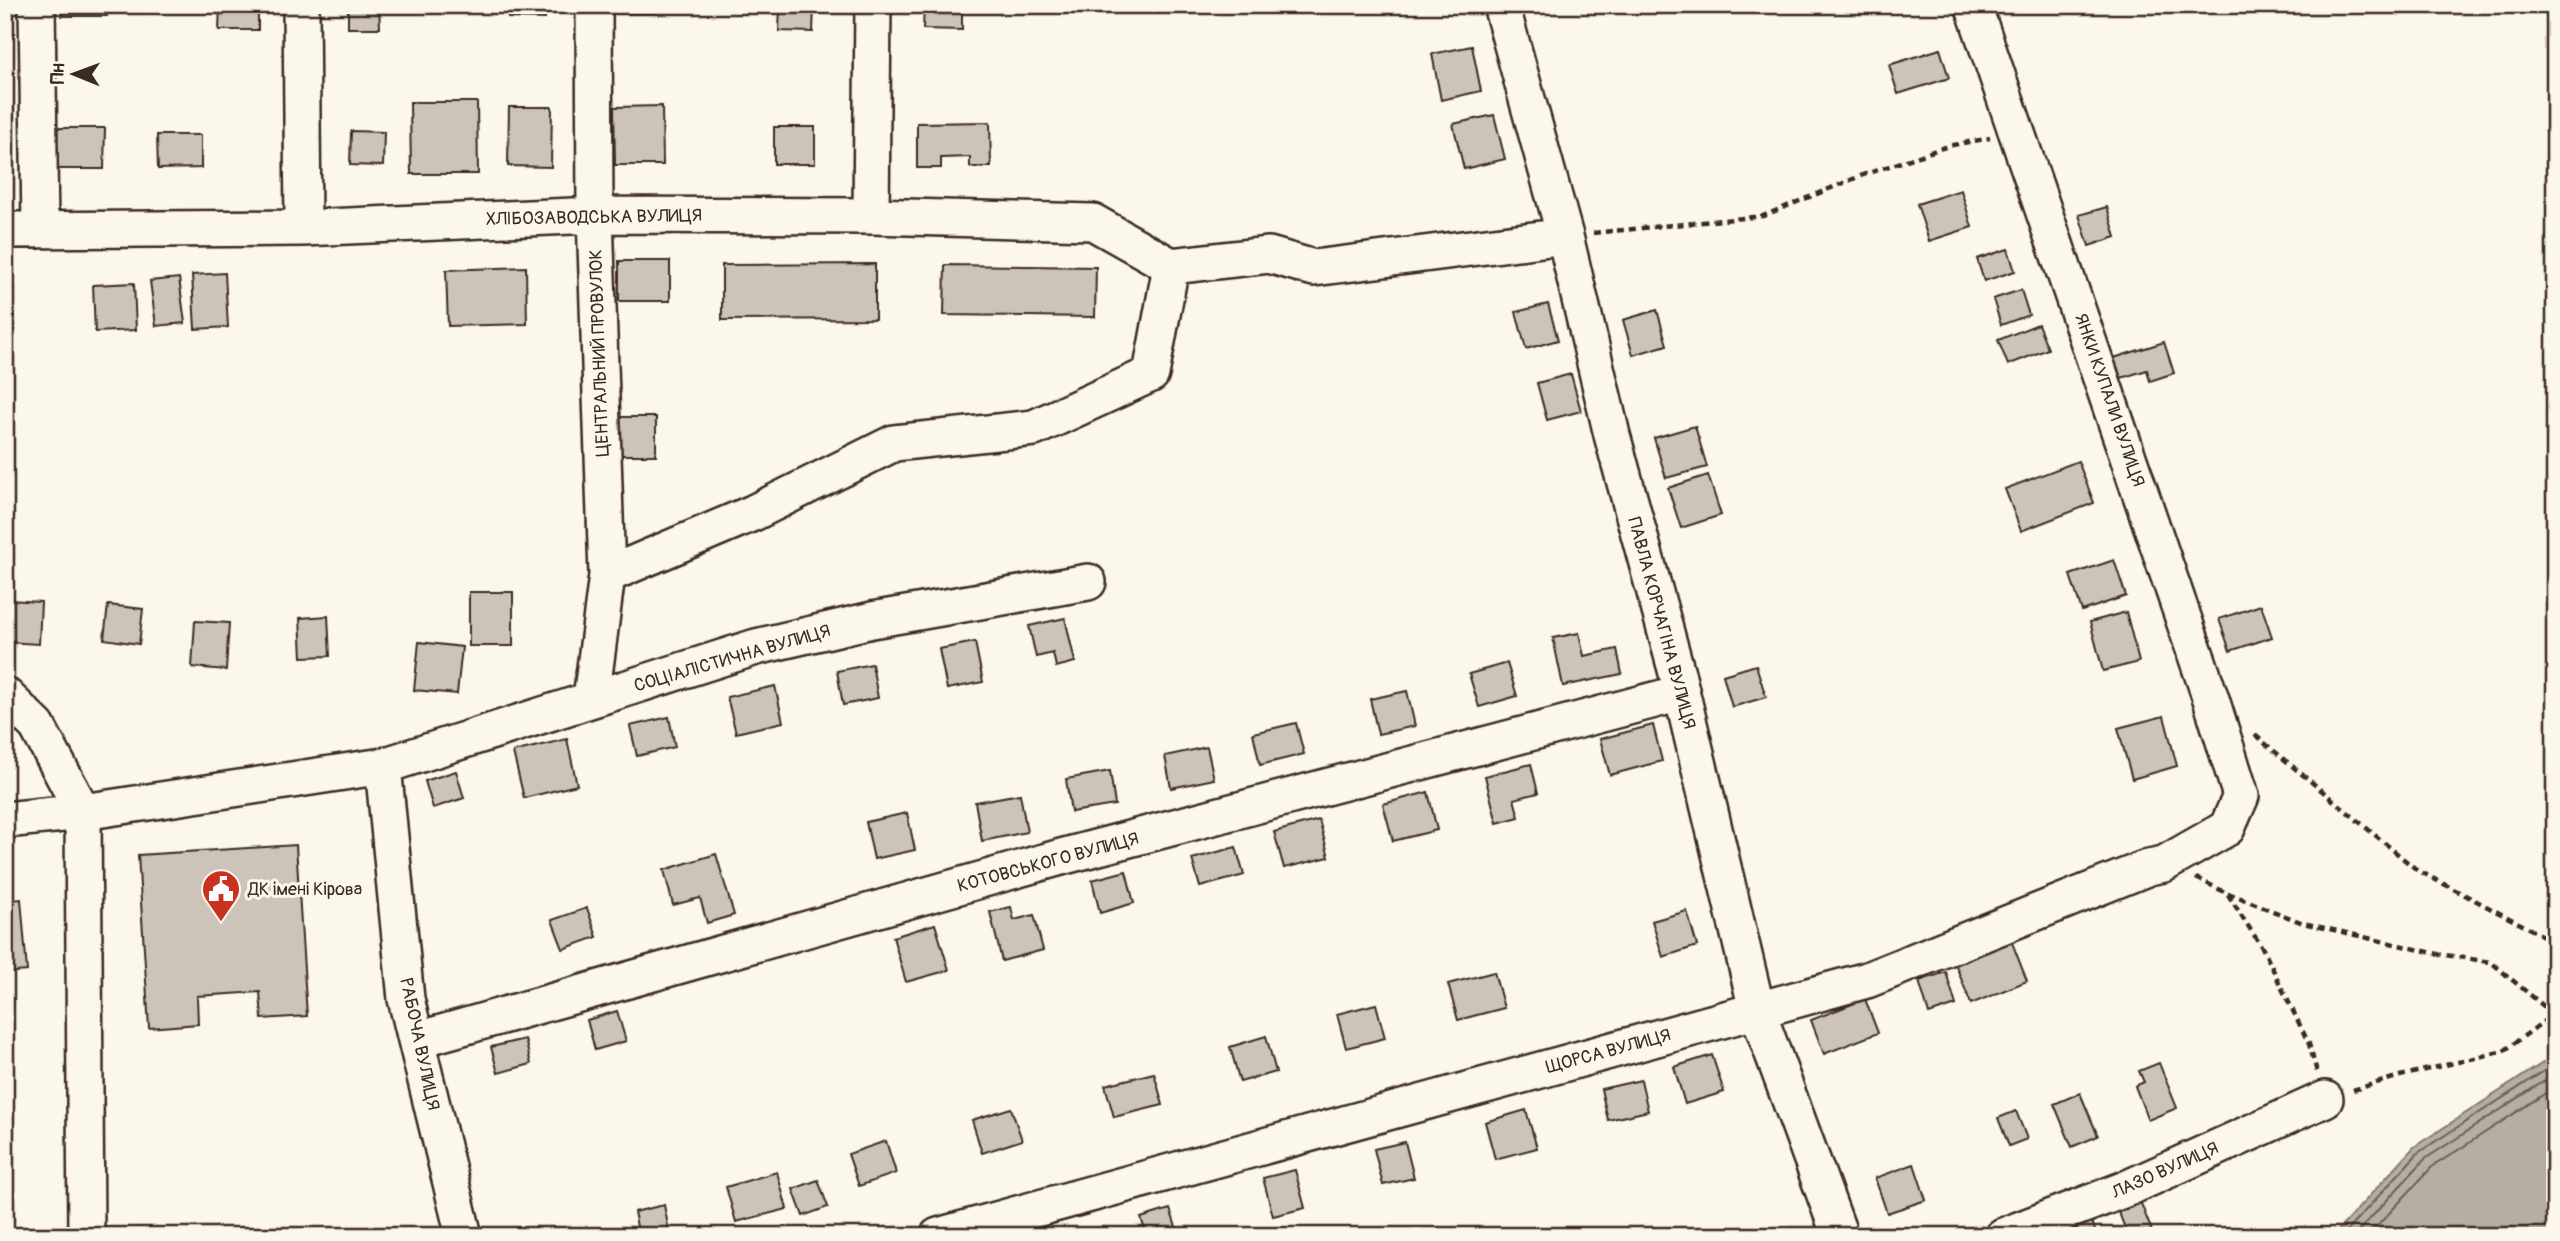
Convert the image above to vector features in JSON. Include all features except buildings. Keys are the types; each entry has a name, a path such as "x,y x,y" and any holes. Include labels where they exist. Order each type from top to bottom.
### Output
{"street":[{"path":"37,5 40,230"},
{"path":"301,5 303,228"},
{"name":"ЦЕНТРАЛЬНИЙ ПРОВУЛОК","path":"591,699 607,575 595,215 594,5"},
{"path":"871,216 873,5"},
{"name":"ПАВЛА КОРЧАГІНА ВУЛИЦЯ","path":"1501,5 1564,236 1612,435 1681,693 1758,1010 1840,1236"},
{"name":"ЯНКИ КУПАЛИ ВУЛИЦЯ","path":"1973,5 2019,132 2211,699 2241,796"},
{"name":"ХЛІБОЗАВОДСЬКА ВУЛИЦЯ","path":"5,230 303,228 595,215 871,216 1093,222 1171,266"},
{"path":"607,575 752,513 894,443 1034,428 1151,374 1171,266 1269,255 1314,268 1564,236"},
{"name":"СОЦІАЛІСТИЧНА ВУЛИЦЯ","path":"5,820 83,812 383,766 756,648 872,621 1088,582"},
{"name":"КОТОВСЬКОГО ВУЛИЦЯ","path":"417,1040 1061,857 1681,693"},
{"path":"5,695 37,726 83,812 86,1236"},
{"name":"РАБОЧА ВУЛИЦЯ","path":"383,766 406,999 464,1236"},
{"name":"ЩОРСА ВУЛИЦЯ","path":"938,1236 1867,980 2136,872 2164,864 2227,828 2241,796"},
{"name":"ЛАЗО ВУЛИЦЯ","path":"2003,1236 2128,1188 2325,1099"}],"path":[{"path":"1564,236 1763,216 1863,175 1948,146 2019,132"},
{"path":"2252,733 2417,870 2555,942"},
{"path":"2164,864 2303,923 2438,954 2491,962 2554,1013 2504,1051 2400,1076 2325,1099 2309,1044 2263,949 2227,893"}],"water":[{"path":"2555,1055 2555,1236 2333,1236 2414,1147"}],"place":[{"name":"ДК імені Кірова","path":"221,923"}]}
